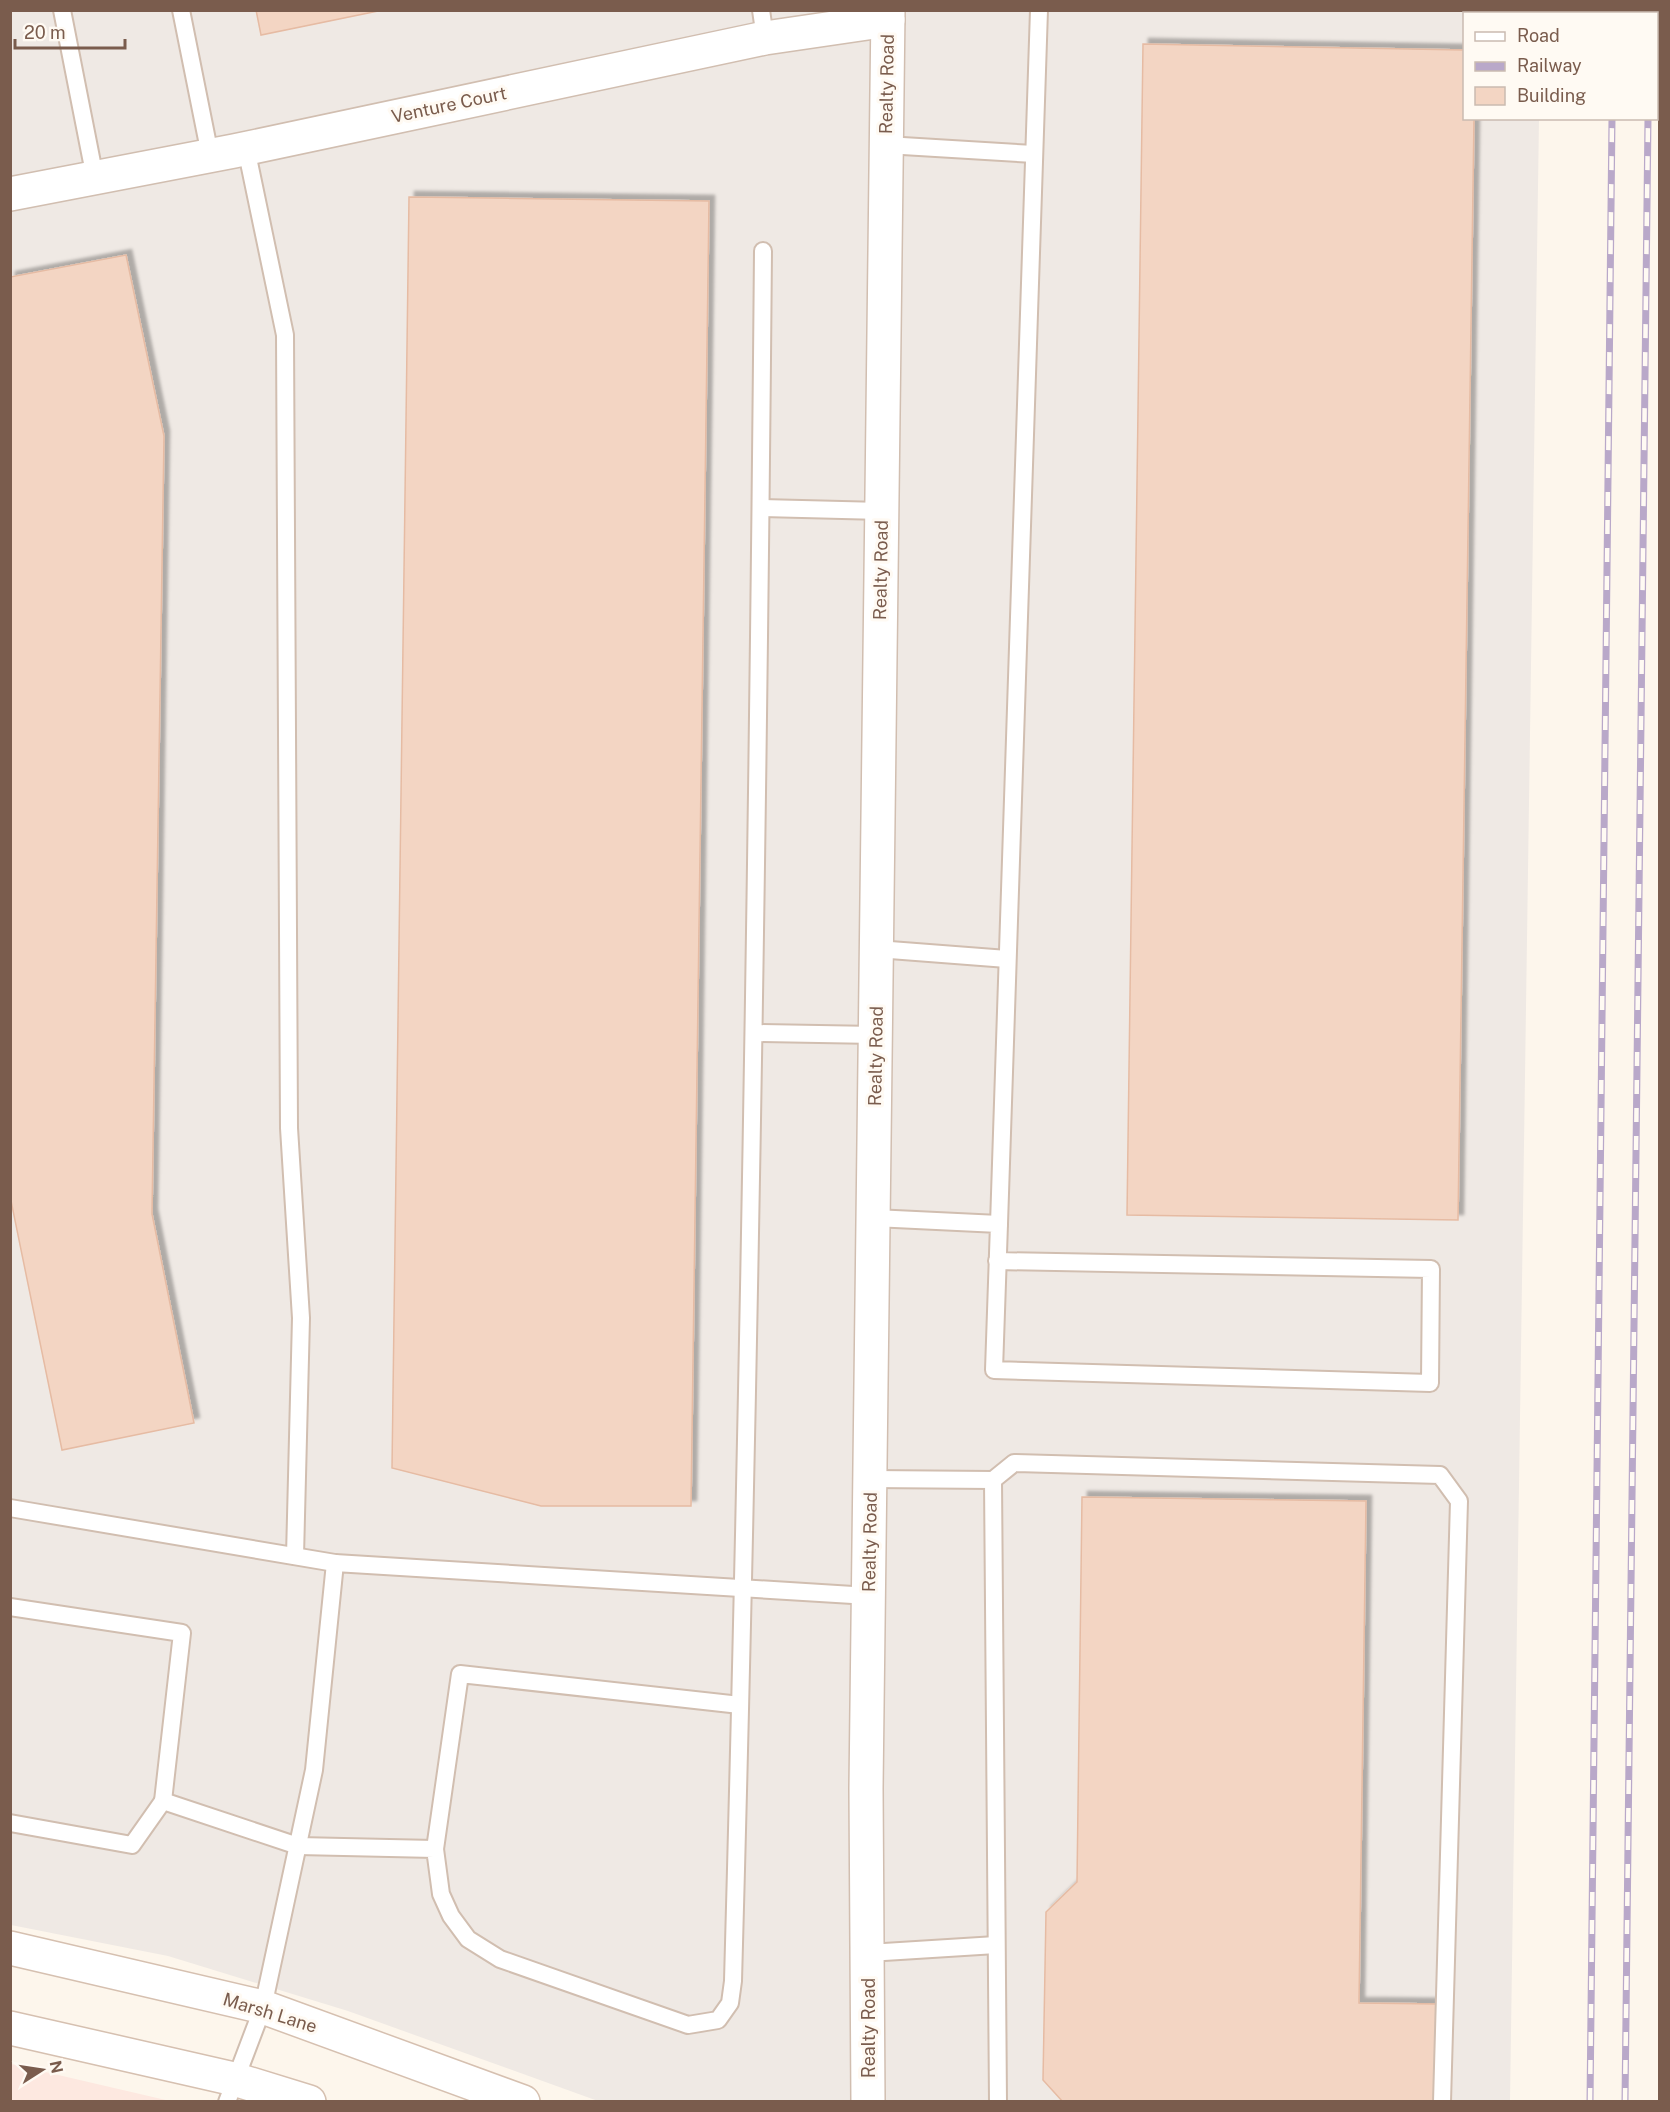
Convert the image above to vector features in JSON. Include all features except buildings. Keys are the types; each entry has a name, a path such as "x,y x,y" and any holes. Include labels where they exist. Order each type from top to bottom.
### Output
{"street":[{"name":"Venture Court","path":"10,194 246,148 763,24 888,15"},
{"name":"Realty Road","path":"868,2102 867,1788 888,15"},
{"name":"Marsh Lane","path":"10,1948 263,2007 523,2102"},
{"path":"10,2028 230,2090 309,2102"}],"lane":[{"path":"62,10 95,178"},
{"path":"181,10 210,155"},
{"path":"998,1261 1431,1269 1430,1383 994,1370 1039,10"},
{"path":"886,145 1034,154"},
{"path":"246,148 285,335 289,1128 301,1318 295,1556"},
{"path":"740,1705 460,1674 435,1849 441,1894 451,1916 468,1938 500,1959 688,2025 718,2020 730,2003 733,1981 744,1591 755,1033 763,251"},
{"path":"761,508 882,511"},
{"path":"877,949 1007,959"},
{"path":"755,1033 876,1035"},
{"path":"874,1218 999,1224"},
{"path":"871,1479 993,1480 1014,1463 1440,1475 1459,1502 1442,2102"},
{"path":"993,1480 998,2102"},
{"path":"10,1508 334,1563 744,1591 869,1596"},
{"path":"230,2090 263,2007 315,1770 334,1563"},
{"path":"10,1606 182,1633 163,1801 132,1845 10,1823"},
{"path":"163,1801 298,1846 435,1849"},
{"path":"868,1953 996,1945"}],"shaded area":[{"path":"10,11 1540,11 1463,12 1463,120 1539,120 1510,2101 598,2101 348,2011 168,1956 11,1925"},
{"path":"11,2064 170,2101 11,2101"}],"railway":[{"path":"1590,2102 1612,120"},
{"path":"1625,2102 1648,120"}]}
